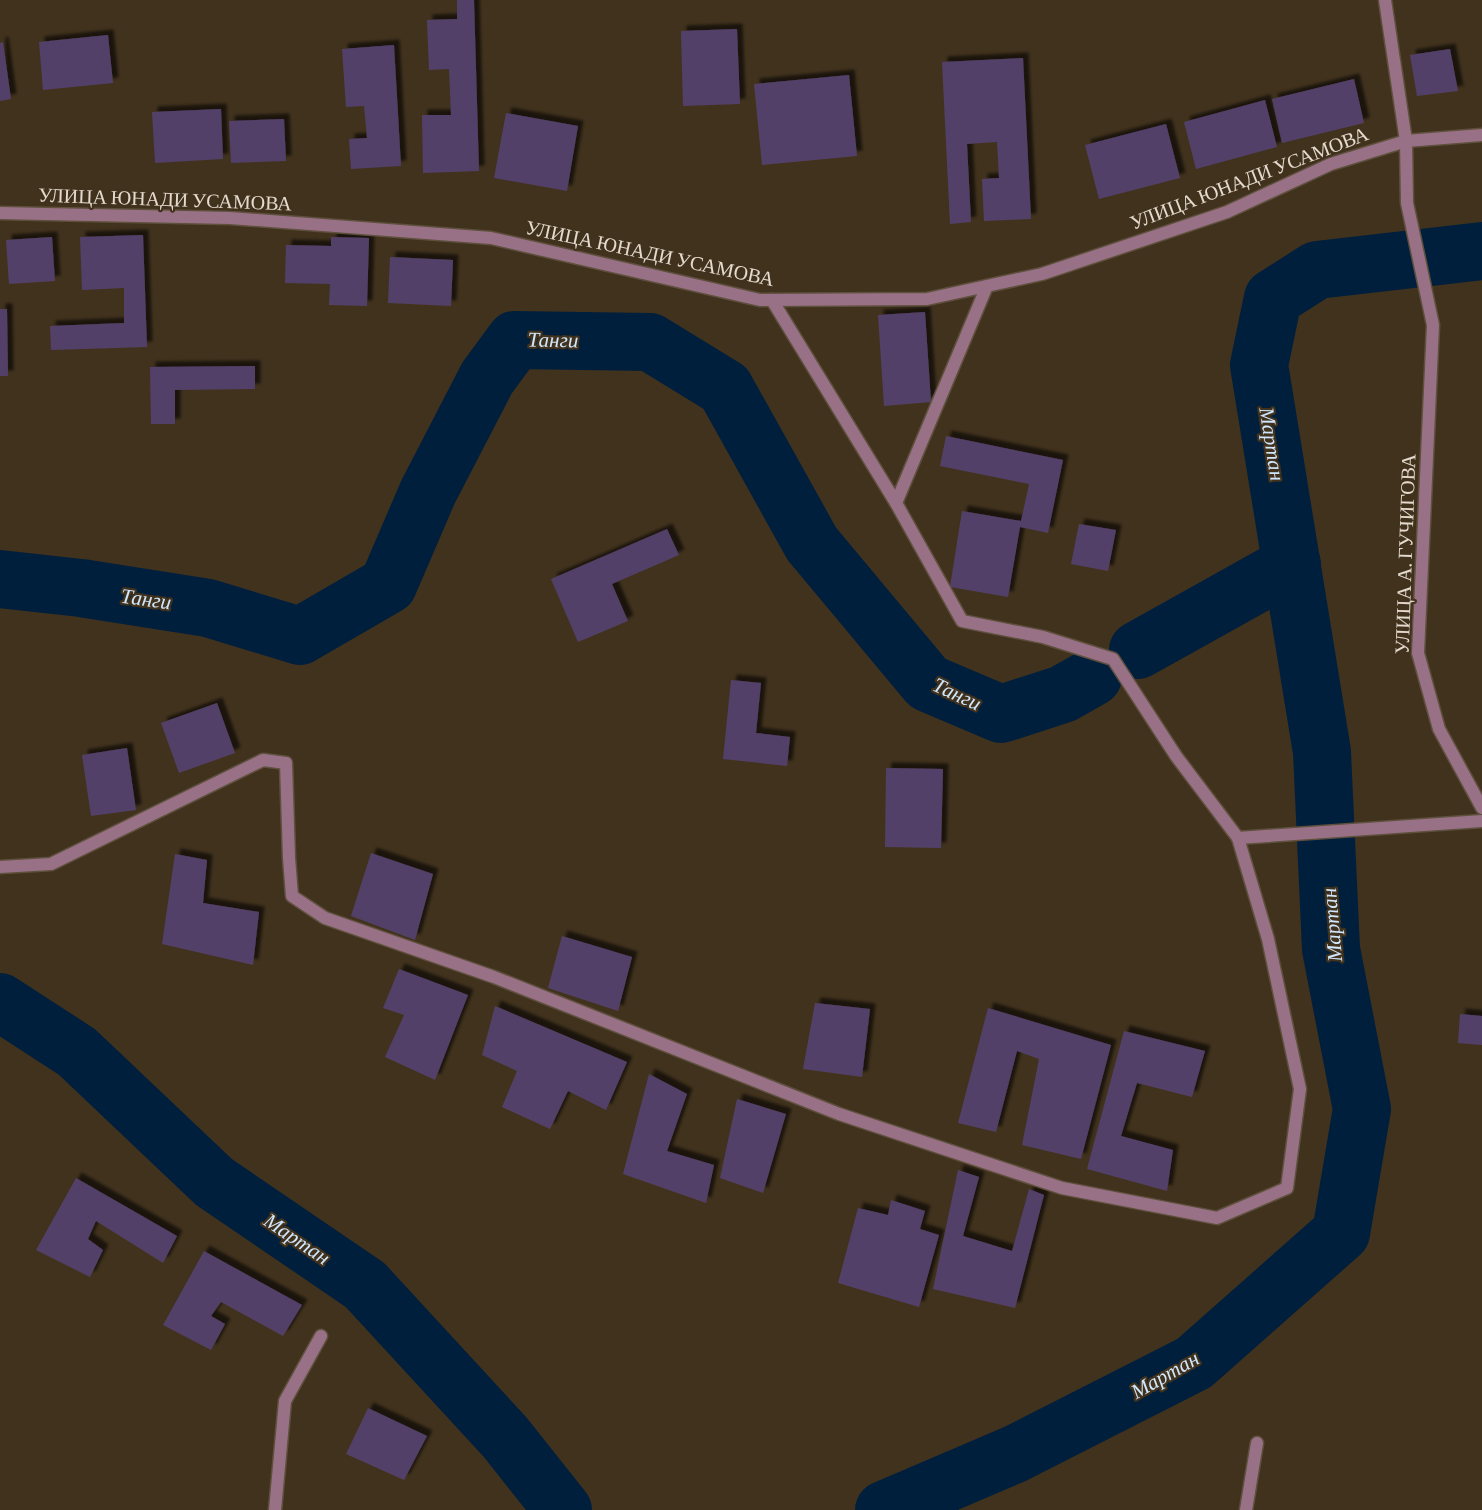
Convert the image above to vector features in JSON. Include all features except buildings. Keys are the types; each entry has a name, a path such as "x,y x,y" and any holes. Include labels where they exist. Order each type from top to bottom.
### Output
{"street":[{"name":"УЛИЦА А. ГУЧИГОВА","path":"1385,0 1406,141 1407,202 1432,325 1418,653 1438,729 1482,808"},
{"name":"УЛИЦА ЮНАДИ УСАМОВА","path":"0,213 230,218 491,238 760,300 927,299 1042,274 1227,212 1331,164 1406,141 1482,135"},
{"path":"896,503 987,286"},
{"path":"0,867 51,864 263,760 286,763 292,896 325,918 494,978 850,1118 1062,1188 1217,1218 1287,1188 1300,1089 1268,939 1238,838 1176,756 1113,659 1043,637 962,621 896,503 772,300"},
{"path":"1238,838 1482,821"},
{"path":"275,1510 285,1401 321,1336"},
{"path":"1246,1510 1257,1443"}],"waterway":[{"name":"Мартан","path":"884,1510 1015,1454 1194,1363 1341,1233 1362,1109 1331,949 1322,752 1259,365 1273,298 1317,270 1482,251"},
{"name":"Танги","path":"0,579 81,588 208,608 300,636 388,585 428,492 487,378 515,340 650,342 725,388 812,544 928,683 1001,714 1063,694 1093,677"},
{"name":"Танги","path":"1138,650 1292,564"},
{"name":"Мартан","path":"0,1002 77,1052 214,1182 365,1285 505,1437 563,1510"}]}
